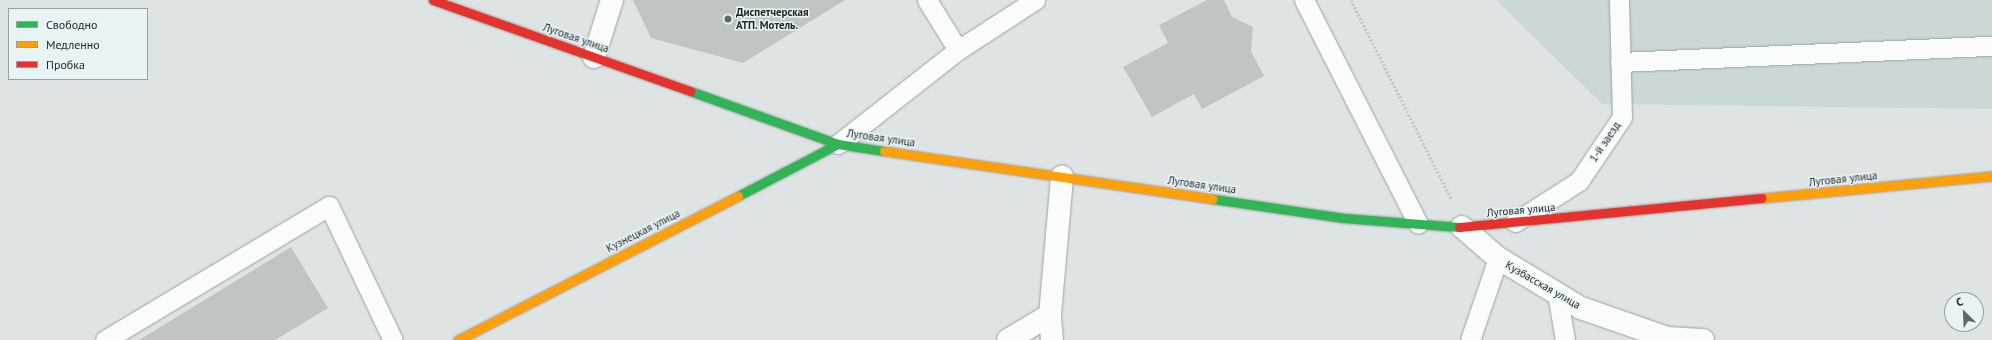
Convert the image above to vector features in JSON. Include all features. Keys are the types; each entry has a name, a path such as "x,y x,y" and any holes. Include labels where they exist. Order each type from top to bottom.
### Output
{"main road":[{"name":"Луговая улица","path":"432,0 838,144 1344,218 1464,227 1992,176"},
{"name":"Кузнецкая улица","path":"458,340 838,144"}],"street":[{"path":"594,57 612,0"},
{"path":"1052,340 1050,316 1062,177"},
{"name":"Кузбасская улица","path":"1464,227 1498,258 1581,308 1668,338 1703,340"},
{"path":"1008,340 1050,316"}],"lane":[{"path":"927,0 958,50"},
{"path":"838,144 958,50 1035,0"},
{"path":"1304,0 1418,224"},
{"name":"1-й заезд","path":"1515,222 1579,181 1622,117 1619,0"},
{"path":"1620,62 1992,46"},
{"path":"105,340 329,206 393,340"},
{"path":"1470,340 1498,258"},
{"path":"1557,293 1565,340"}],"path":[{"path":"1351,0 1464,227"}],"shaded area":[{"path":"1496,0 1992,0 1992,109 1602,104"}],"building":[{"name":"Диспетчерская АТП. Мотель.","path":"633,0 845,0 743,63 651,38"},
{"path":"1207,0 1224,0 1232,17 1253,27 1251,51 1264,76 1202,109 1194,94 1152,117 1123,67 1168,43 1159,25"},
{"path":"291,247 328,308 275,340 139,340"}],"traffic: fast":[{"path":"690,91 838,144 884,151"},
{"path":"738,196 838,144"},
{"path":"1213,199 1344,218 1459,227"}],"traffic: slow":[{"path":"884,151 1213,199"},
{"path":"1762,198 1992,176"},
{"path":"458,340 738,196"}],"traffic: jam":[{"path":"433,0 690,91"},
{"path":"1459,227 1762,198"}],"place":[{"name":"Диспетчерская АТП. Мотель.","path":"728,19"}]}
